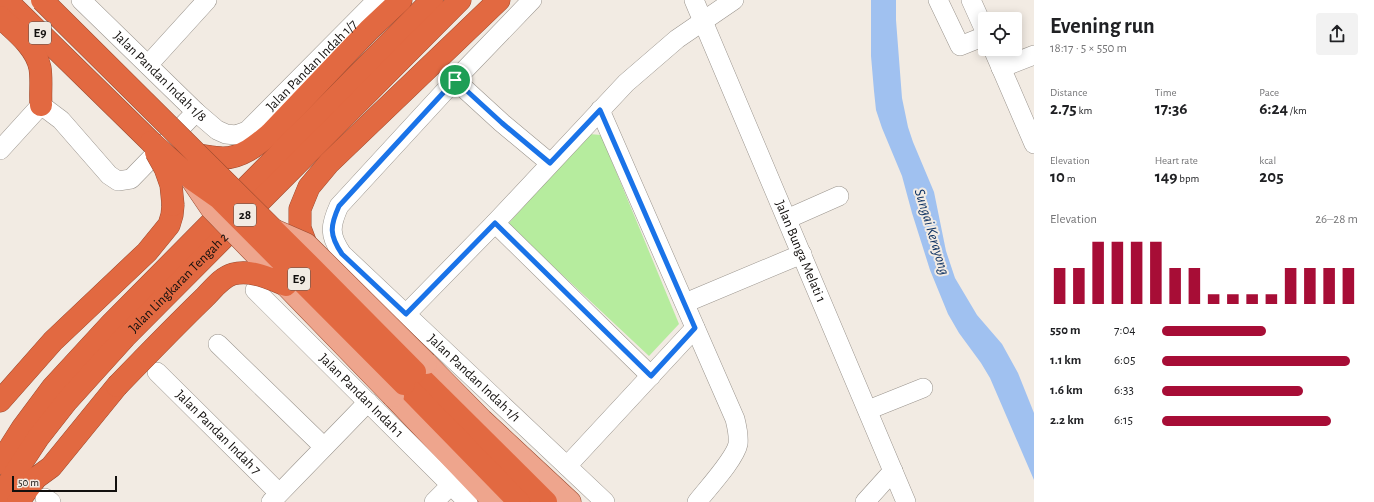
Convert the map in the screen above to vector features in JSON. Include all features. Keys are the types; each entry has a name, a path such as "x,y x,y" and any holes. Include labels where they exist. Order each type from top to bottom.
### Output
{"highway":[{"name":"E9","path":"6,0 151,142 192,179 219,198 409,379 546,502"},
{"name":"E9","path":"42,0 274,230 518,502"},
{"path":"198,155 224,158 242,154 256,147 369,30 401,0"},
{"name":"Jalan Lingkaran Tengah 2","path":"0,463 23,427 52,388 112,324 432,0"},
{"name":"Jalan Lingkaran Tengah 2","path":"0,496 38,438 67,401 125,337 460,0"},
{"path":"306,244 300,228 300,209 309,188 329,163 499,0"},
{"path":"0,17 22,38 35,54 40,67 42,105"},
{"path":"0,401 53,341 147,252 169,225 173,205 171,185 165,168 151,142"},
{"path":"18,502 117,386 194,308 226,278 233,274 255,274 286,285"},
{"path":"0,387 28,358 53,341"},
{"path":"43,472 43,501"}],"main road":[{"path":"192,179 211,208 286,285 409,379 482,420 570,502"},
{"path":"274,230 306,244 409,379 494,502"}],"street":[{"name":"Jalan Pandan Indah 1/8","path":"81,0 196,112 217,130 226,134 236,135 247,132"},
{"path":"148,65 207,0"},
{"name":"Jalan Pandan Indah 1/7","path":"247,132 377,0"},
{"name":"Jalan Pandan Indah 1/1","path":"532,0 455,80 339,206 334,218 332,230 334,243 342,254 605,502"},
{"name":"Jalan Bunga Melati 1","path":"694,0 906,502"},
{"path":"406,314 495,223 626,83 677,39 734,0"},
{"path":"938,0 960,46 978,39"},
{"path":"971,0 978,16"},
{"path":"1001,68 1034,55"},
{"path":"996,56 1034,144"},
{"path":"455,80 502,123 550,163"},
{"path":"0,150 42,105 61,120 109,175 118,181 131,179 196,112"},
{"path":"600,110 735,419 738,445 734,454 696,502"},
{"path":"787,218 839,196"},
{"path":"495,223 651,376"},
{"path":"282,317 342,254"},
{"path":"685,303 802,254"},
{"name":"Jalan Pandan Indah 1","path":"255,290 468,502"},
{"path":"567,466 695,328"},
{"path":"218,344 324,447"},
{"name":"Jalan Pandan Indah 7","path":"157,372 275,497"},
{"path":"868,410 923,388"},
{"path":"275,497 368,402"},
{"path":"865,502 893,471"},
{"path":"434,502 451,485"}],"green space":[{"path":"589,134 601,135 679,324 649,356 508,224"}],"water":[{"name":"Sungai Kerayong","path":"871,0 896,0 896,20 902,98 908,127 934,192 946,251 955,278 977,315 1002,344 1018,373 1034,413 1034,480 990,378 959,333 948,314 930,270 902,176 876,110 871,56"}],"route":[{"path":"455,80 502,123 550,163 600,110 695,328 651,376 495,223 406,314 342,254 334,243 332,230 334,218 339,206 455,80"}]}
